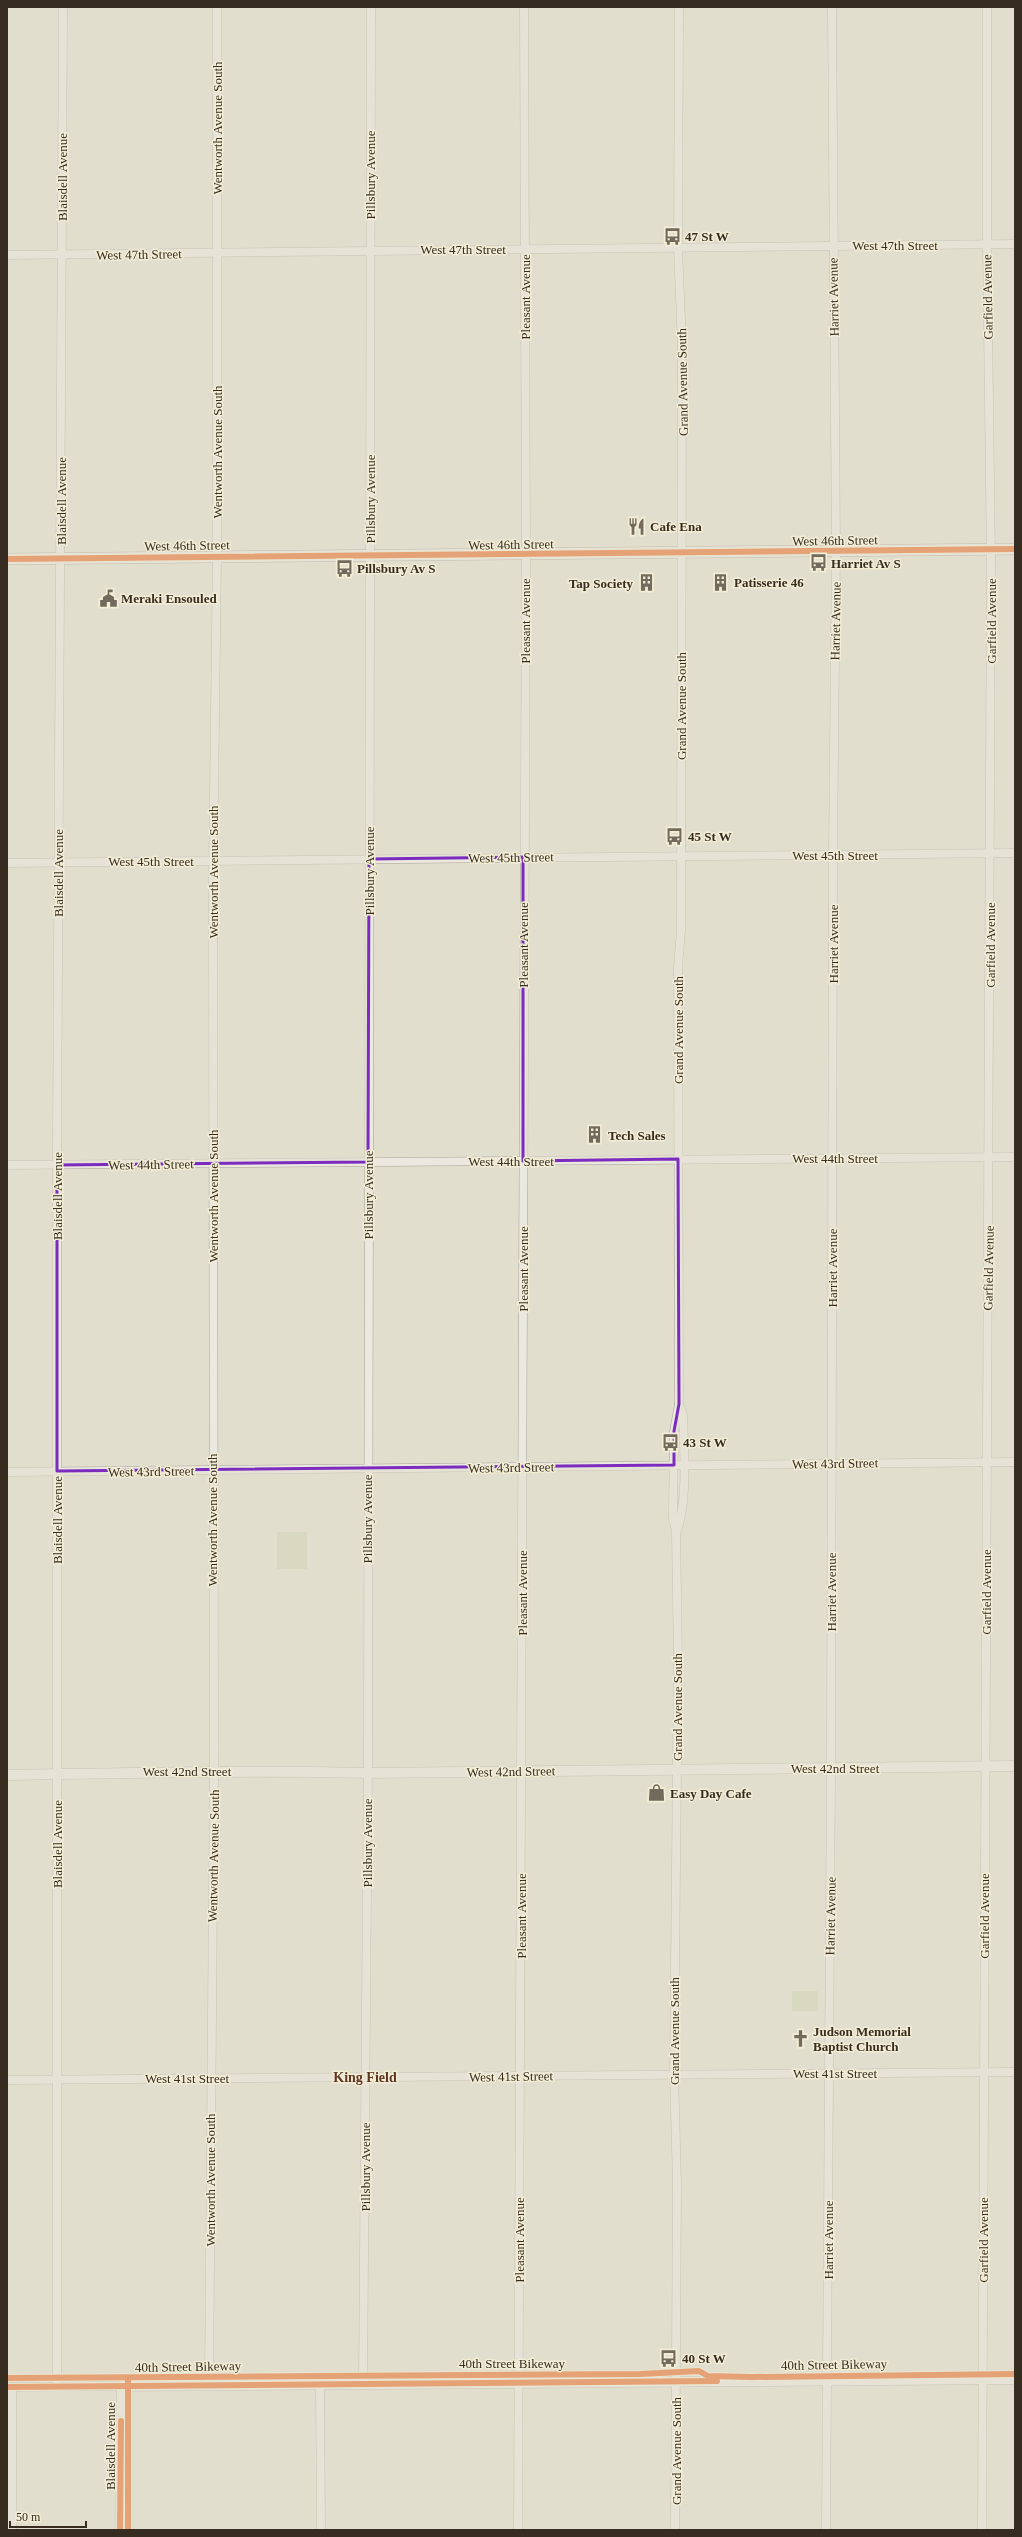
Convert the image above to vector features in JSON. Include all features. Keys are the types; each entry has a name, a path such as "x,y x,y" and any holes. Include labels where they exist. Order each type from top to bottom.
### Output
{"main road":[{"name":"West 46th Street","path":"7,559 1015,549"}],"street":[{"name":"Blaisdell Avenue","path":"57,2386 55,2079 58,1774 57,1165 64,7"},
{"name":"Wentworth Avenue South","path":"209,2385 210,2078 214,1771 212,1470 213,861 217,556 217,7"},
{"name":"Pillsbury Avenue","path":"363,2383 368,1773 367,1468 371,7"},
{"name":"Pleasant Avenue","path":"518,2530 522,1771 523,857 526,554 524,7"},
{"name":"Grand Avenue South","path":"675,2530 677,2183 674,2074 677,1769 676,1531 674,1519 674,1465 675,1423 679,1404 678,1159 681,856 682,353 678,248 679,7"},
{"name":"Harriet Avenue","path":"826,2530 831,1768 832,855 836,551 832,7"},
{"name":"Garfield Avenue","path":"982,2530 991,549 986,244 987,7"},
{"name":"West 47th Street","path":"7,255 1015,244"},
{"name":"West 45th Street","path":"7,862 1015,853"},
{"name":"West 44th Street","path":"7,1165 1015,1157"},
{"name":"Grand Avenue South","path":"676,1531 681,1520 683,1465 683,1415 679,1404"},
{"name":"West 43rd Street","path":"7,1472 1015,1462"},
{"name":"West 42nd Street","path":"7,1775 214,1771 368,1773 1015,1766"},
{"name":"West 41st Street","path":"7,2080 1015,2072"},
{"path":"12,2530 10,2387 1015,2379"},
{"path":"320,2384 321,2530"},
{"name":"Blaisdell Avenue","path":"120,2530 121,2386"}],"highlighted area":[{"path":"523,857 523,1161 678,1159 679,1404 674,1431 674,1465 57,1471 57,1165 368,1162 369,859"}],"green space":[{"path":"277,1532 307,1532 307,1569 277,1569"},
{"path":"792,1991 818,1991 818,2011 792,2011"}],"cycle path":[{"path":"7,559 1015,549"},
{"name":"40th Street Bikeway","path":"7,2378 640,2374 699,2371 708,2376 752,2377 1015,2374"},
{"path":"128,2380 128,2530"},
{"path":"7,2387 717,2381"},
{"path":"120,2530 121,2421"}],"place":[{"name":"47 St W","path":"672,236"},
{"name":"Cafe Ena","path":"637,526"},
{"name":"Harriet Av S","path":"818,563"},
{"name":"Pillsbury Av S","path":"344,568"},
{"name":"Patisserie 46","path":"721,582"},
{"name":"Tap Society","path":"646,583"},
{"name":"Meraki Ensouled","path":"108,598"},
{"name":"45 St W","path":"675,836"},
{"name":"Tech Sales","path":"595,1135"},
{"name":"43 St W","path":"670,1442"},
{"name":"Easy Day Cafe","path":"657,1793"},
{"name":"Judson Memorial Baptist Church","path":"800,2038"},
{"name":"40 St W","path":"669,2358"}],"district":[{"name":"King Field","path":"365,2077"}]}
